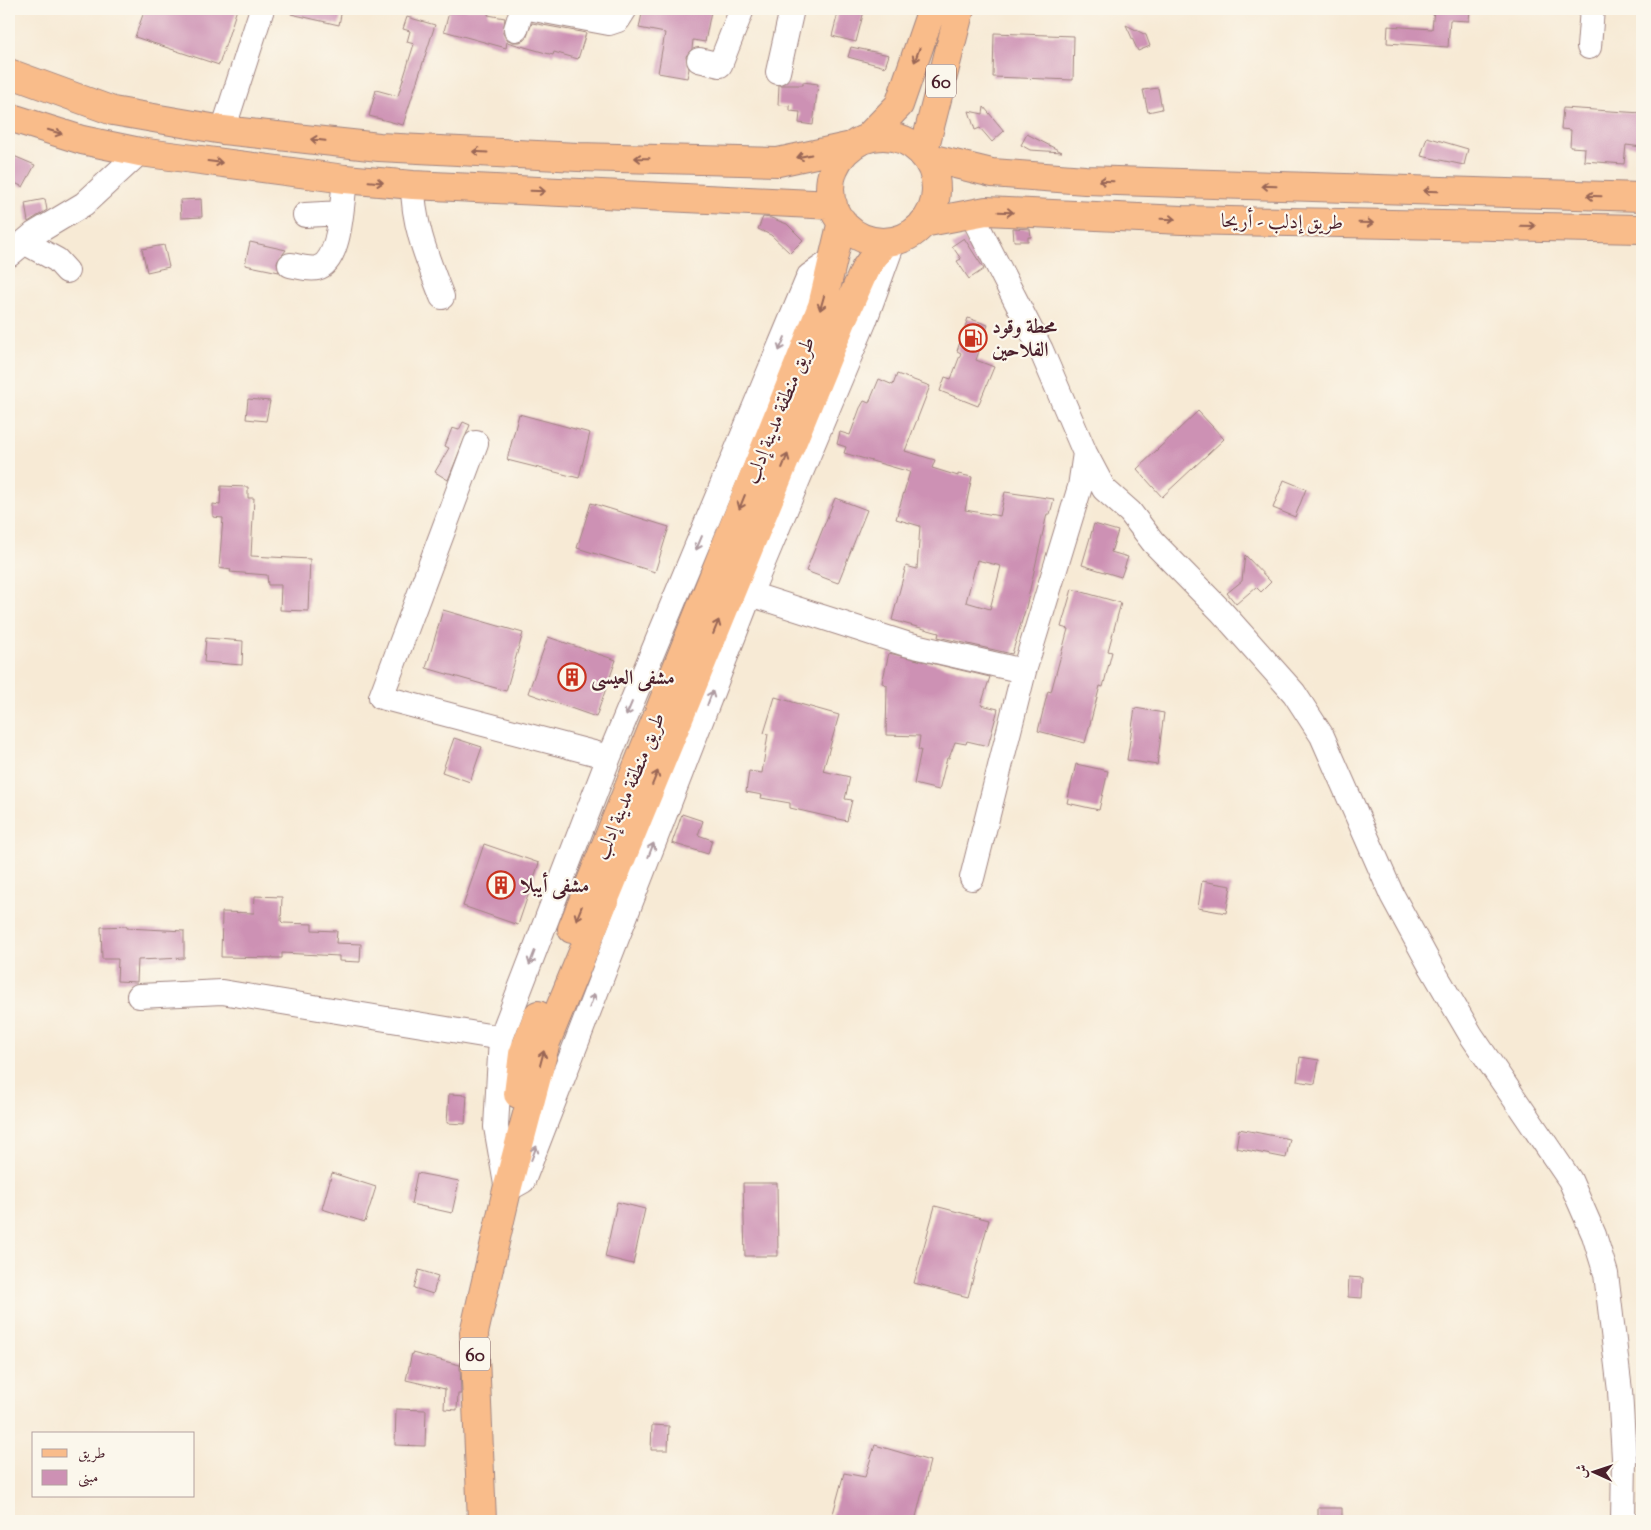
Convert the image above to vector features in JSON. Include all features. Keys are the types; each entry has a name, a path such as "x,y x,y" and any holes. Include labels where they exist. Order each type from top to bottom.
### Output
{"main road":[{"name":"60","path":"859,142 899,105 927,11"},
{"name":"60","path":"924,156 961,12"},
{"path":"9,73 113,110 222,130 379,147 625,158 778,162 859,142 887,136 911,144 924,156 931,166 936,186 933,206 923,223 910,234 889,241 865,238 856,234 838,213 830,186 834,168 859,142"},
{"path":"9,117 82,140 140,152 345,179 413,186 838,213"},
{"name":"طريق إدلب - أريحا","path":"924,156 992,172 1084,180 1642,197"},
{"name":"طريق إدلب - أريحا","path":"923,223 986,211 1190,220 1642,228"},
{"name":"طريق منطقة مدينة إدلب","path":"507,1190 523,1054 822,306 832,260 838,213"},
{"name":"طريق منطقة مدينة إدلب","path":"482,1521 474,1333 507,1190 546,1042 845,314 865,269 889,241"}],"street":[{"path":"222,130 262,9"},
{"path":"534,9 608,23 618,20 625,9"},
{"path":"699,60 720,65 742,9"},
{"path":"778,72 792,9"},
{"path":"1589,46 1592,9"},
{"path":"19,241 84,204 140,152"},
{"path":"290,264 317,268 326,263 334,253 345,179"},
{"path":"413,186 412,206 418,234 442,298"},
{"path":"305,215 341,212"},
{"path":"971,213 1041,350 1085,453 1104,489 1130,512 1153,542 1221,612 1298,700 1322,736 1392,895 1430,964 1472,1035 1532,1128 1570,1180 1594,1235 1606,1274 1620,1391 1624,1458 1623,1521"},
{"path":"19,241 56,260 66,271"},
{"path":"832,260 809,276 609,757 501,1038 496,1127 507,1190 523,1181 750,594 865,320 889,241"},
{"path":"476,443 382,696 609,757"},
{"path":"972,878 1024,671 1080,487 1085,453"},
{"path":"750,594 906,644 1024,671"},
{"path":"138,996 222,992 501,1038"}],"building":[{"path":"145,9 237,9 219,65 135,37"},
{"path":"291,9 342,9 339,25 291,14"},
{"path":"450,9 489,9 488,15 505,18 503,33 506,39 513,42 520,42 526,39 532,23 586,33 578,59 554,52 553,55 507,42 506,48 444,31"},
{"path":"643,9 701,9 711,11 705,42 693,40 692,49 686,56 689,69 687,78 658,73 665,33 639,28"},
{"path":"839,9 864,11 856,42 832,36"},
{"path":"1434,9 1470,9 1469,21 1450,20 1448,47 1387,43 1388,26 1432,29"},
{"path":"407,17 435,25 403,125 369,116 376,90 398,96 414,44 407,42 410,31 403,29"},
{"path":"1126,25 1146,35 1150,46 1138,51"},
{"path":"994,33 1074,36 1073,80 993,77"},
{"path":"851,47 889,55 885,67 848,57"},
{"path":"803,82 818,84 813,125 799,123 800,112 790,111 790,106 778,105 779,85 803,85"},
{"path":"1158,88 1162,109 1148,112 1143,90"},
{"path":"984,107 1004,131 992,142 980,128 975,130 969,111 983,114"},
{"path":"1563,108 1642,113 1642,147 1626,145 1624,164 1584,161 1585,148 1570,147 1571,130 1561,129"},
{"path":"1027,134 1062,152 1030,150 1021,145"},
{"path":"1427,137 1468,149 1464,165 1421,156"},
{"path":"9,154 35,165 23,187 9,180"},
{"path":"45,199 47,210 28,222 25,203"},
{"path":"201,199 202,217 181,218 180,200"},
{"path":"763,217 787,224 803,240 790,253 771,235 758,229"},
{"path":"1013,228 1030,229 1031,237 1028,237 1028,241 1014,241"},
{"path":"964,238 984,269 969,279 957,261 961,259 952,246"},
{"path":"250,242 286,250 277,262 279,272 245,265"},
{"path":"164,245 169,267 147,272 142,249"},
{"path":"968,318 988,325 976,360 994,367 978,406 940,391 945,377 951,379 961,353 957,351"},
{"path":"897,374 930,386 905,451 935,460 932,468 958,476 958,474 972,477 965,510 1000,516 1005,492 1054,499 1050,514 1047,514 1026,607 1012,654 938,637 939,633 892,620 906,566 917,569 920,526 896,519 910,472 844,453 846,447 837,444 840,432 850,435 860,408 864,401 869,403 879,379 893,385","holes":["977,560 1001,566 990,609 966,602"]},
{"path":"248,399 270,401 266,421 246,419"},
{"path":"1198,411 1224,439 1162,497 1137,469"},
{"path":"519,414 590,433 579,478 507,460"},
{"path":"463,422 470,425 448,480 435,472 449,448 445,446 452,428 459,430"},
{"path":"1284,480 1306,489 1295,517 1273,508"},
{"path":"221,486 248,487 248,498 254,498 251,556 310,559 308,611 280,610 281,585 268,585 267,575 230,572 231,570 219,568 223,518 213,517 213,504 220,505"},
{"path":"835,498 867,510 838,583 806,571"},
{"path":"591,503 669,527 655,572 577,548"},
{"path":"1094,524 1118,531 1111,552 1128,557 1121,577 1082,565"},
{"path":"1245,555 1271,582 1261,592 1256,587 1236,604 1227,593 1242,581"},
{"path":"1072,589 1121,603 1108,651 1112,652 1103,687 1100,686 1085,743 1038,731 1048,691 1051,692 1068,629 1061,627"},
{"path":"443,610 523,633 506,691 426,668"},
{"name":"مشفى العيسى","path":"548,637 616,660 596,717 528,693"},
{"path":"206,638 243,641 242,665 204,662"},
{"path":"889,653 990,677 981,705 998,709 988,746 967,741 966,744 955,742 949,758 947,758 939,790 914,784 921,750 918,750 920,736 886,735 887,685 882,683"},
{"path":"775,697 839,715 823,771 850,777 845,799 852,800 847,821 790,808 790,803 761,798 762,795 746,792 749,771 762,773 768,734 764,733"},
{"path":"1135,708 1164,713 1157,765 1127,760"},
{"path":"454,738 482,747 470,782 442,772"},
{"path":"1076,764 1108,771 1099,810 1067,803"},
{"path":"682,814 703,821 698,835 712,840 708,854 672,843"},
{"name":"مشفى أيبلا","path":"484,844 539,863 518,925 463,906"},
{"path":"1202,881 1231,886 1226,913 1198,908"},
{"path":"255,896 282,897 281,921 283,923 312,924 312,930 337,931 336,943 361,944 360,962 339,961 339,956 282,953 282,958 221,957 222,912 254,913"},
{"path":"127,926 127,928 184,931 184,958 138,960 137,982 117,981 118,959 102,959 101,927"},
{"path":"1300,1057 1319,1060 1315,1084 1297,1081"},
{"path":"449,1094 467,1095 465,1124 447,1123"},
{"path":"1239,1129 1290,1139 1286,1158 1236,1148"},
{"path":"332,1173 376,1187 365,1222 322,1209"},
{"path":"417,1173 459,1181 452,1213 411,1204"},
{"path":"743,1183 777,1183 778,1256 745,1256"},
{"path":"617,1202 645,1209 633,1264 605,1257"},
{"path":"935,1206 989,1220 968,1297 914,1283"},
{"path":"419,1270 438,1276 433,1294 414,1288"},
{"path":"1349,1277 1363,1278 1362,1298 1348,1297"},
{"path":"412,1353 460,1365 461,1394 458,1394 457,1410 444,1409 445,1389 406,1380"},
{"path":"396,1409 426,1410 425,1446 395,1445"},
{"path":"652,1425 669,1426 668,1450 651,1450"},
{"path":"875,1445 930,1461 915,1521 831,1521 844,1473 865,1477"},
{"path":"1318,1508 1342,1508 1342,1521 1318,1521"}],"place":[{"name":"محطة وقود الفلاحين","path":"973,338"},
{"name":"مشفى العيسى","path":"572,677"},
{"name":"مشفى أيبلا","path":"501,885"}]}
